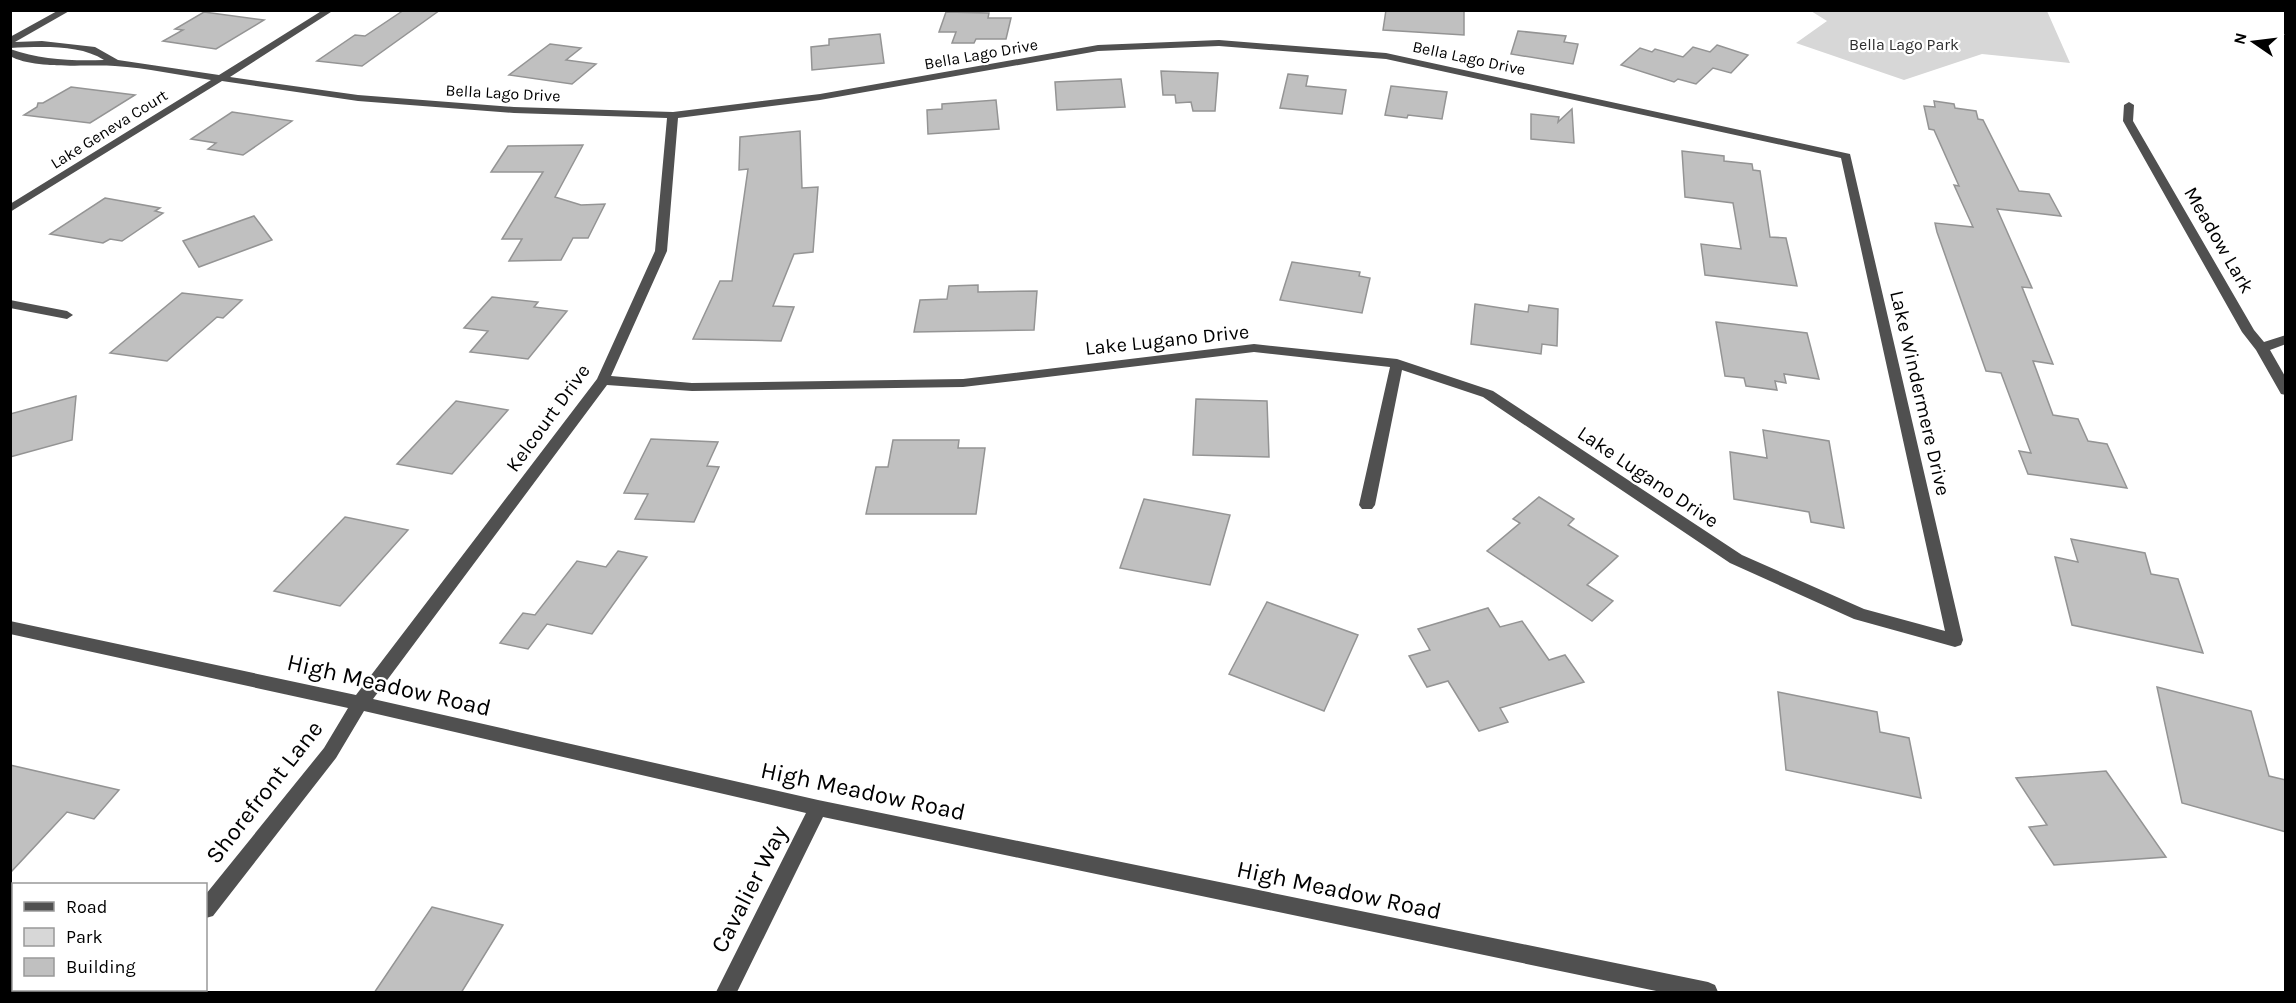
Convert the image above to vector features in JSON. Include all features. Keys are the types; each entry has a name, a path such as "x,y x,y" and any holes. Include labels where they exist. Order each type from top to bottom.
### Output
{"street":[{"path":"10,43 67,10"},
{"name":"Lake Geneva Court","path":"10,209 330,10"},
{"name":"Bella Lago Drive","path":"10,43 95,50 115,63"},
{"name":"Bella Lago Drive","path":"10,51 19,57 71,64 115,63 225,77 358,98 514,110 673,115 820,98 1098,48 1220,43 1386,56 1846,156"},
{"name":"Meadow Lark","path":"2129,105 2128,121 2249,332 2262,348 2286,391"},
{"name":"Kelcourt Drive","path":"360,704 603,380 661,251 673,115"},
{"name":"Lake Windermere Drive","path":"1846,156 1955,640"},
{"path":"10,304 67,315"},
{"path":"2262,348 2286,339"},
{"name":"Lake Lugano Drive","path":"603,380 692,387 963,384 1254,348 1397,363 1488,394 1736,559 1860,614 1955,640"},
{"path":"1367,505 1397,363"},
{"name":"High Meadow Road","path":"10,627 818,808 1708,993"},
{"name":"Shorefront Lane","path":"207,908 330,753 360,704"},
{"name":"Cavalier Way","path":"726,993 818,808"}],"green space":[{"name":"Bella Lago Park","path":"1811,11 2047,11 2070,63 1982,54 1904,80 1796,43 1827,21"}],"building":[{"path":"404,10 440,10 362,66 317,61 355,35 365,36"},
{"path":"1386,10 1464,10 1464,35 1383,30"},
{"path":"204,12 264,20 216,49 163,41 183,30 175,29"},
{"path":"946,12 989,13 988,18 1011,18 1006,39 976,39 974,43 952,43 956,32 939,32"},
{"path":"1518,31 1566,36 1564,42 1578,44 1573,64 1511,54"},
{"path":"880,34 884,63 812,70 811,47 829,45 829,39"},
{"path":"550,44 581,48 566,60 596,64 572,84 509,75"},
{"path":"1717,45 1748,55 1731,73 1713,68 1696,84 1678,79 1674,82 1621,65 1640,48 1652,52 1655,49 1683,57 1693,47 1710,52"},
{"path":"1161,71 1218,73 1215,111 1193,111 1191,102 1176,103 1175,95 1163,95"},
{"path":"1288,74 1308,76 1306,86 1346,90 1342,114 1280,108"},
{"path":"1121,79 1125,107 1057,110 1055,82"},
{"path":"1391,86 1447,92 1442,119 1385,115"},
{"path":"71,87 135,95 90,123 24,115 37,107 38,103 43,103"},
{"path":"996,100 999,129 928,134 927,110 942,109 942,104"},
{"path":"1934,101 1954,104 1955,108 1976,111 1978,119 1983,120 2019,191 2049,194 2061,216 1997,209 2032,288 2022,287 2053,364 2033,361 2053,415 2078,419 2088,441 2107,444 2127,488 2028,474 2019,451 2031,453 2001,373 1986,371 1937,232 1935,223 1973,227 1954,185 1959,186 1934,130 1929,129 1924,106 1935,107"},
{"path":"1572,109 1574,143 1531,139 1531,114 1559,117 1558,122"},
{"path":"232,112 292,121 243,155 208,149 216,143 191,139"},
{"path":"800,131 802,188 818,187 813,252 794,254 773,306 794,307 781,341 693,339 720,281 732,281 748,169 739,170 740,137"},
{"path":"583,145 555,197 581,205 605,204 588,238 573,238 561,260 509,261 522,239 502,239 543,172 491,172 508,146"},
{"path":"1682,151 1724,156 1724,161 1752,164 1753,170 1760,171 1770,237 1786,238 1797,286 1705,275 1701,244 1741,249 1733,203 1685,197"},
{"path":"105,198 160,208 155,211 163,213 122,241 110,239 103,243 50,234"},
{"path":"254,216 272,240 199,267 183,241"},
{"path":"1292,262 1360,272 1359,276 1370,278 1362,313 1280,300"},
{"path":"978,285 978,292 1037,291 1034,330 914,332 920,300 947,299 949,286"},
{"path":"182,293 242,300 223,318 217,317 167,361 110,353"},
{"path":"492,297 538,302 534,307 567,311 528,359 470,352 488,331 464,328"},
{"path":"1475,304 1528,312 1529,305 1558,309 1557,346 1542,344 1541,354 1471,344"},
{"path":"1716,322 1807,333 1819,379 1784,374 1786,383 1775,381 1777,390 1746,386 1744,378 1725,376"},
{"path":"76,396 72,440 10,457 10,414"},
{"path":"1196,399 1267,401 1269,457 1193,455"},
{"path":"456,401 508,410 452,474 397,464"},
{"path":"1763,430 1829,441 1844,528 1811,522 1809,512 1734,499 1730,452 1767,458"},
{"path":"651,439 718,442 707,466 719,467 694,522 635,519 648,494 624,493"},
{"path":"893,440 959,440 958,448 985,448 976,514 866,514 876,467 888,467"},
{"path":"1539,497 1574,519 1568,525 1618,556 1587,585 1613,601 1592,621 1487,551 1520,523 1513,519"},
{"path":"1144,499 1230,515 1210,585 1120,568"},
{"path":"345,517 408,530 340,606 274,591"},
{"path":"2071,539 2145,553 2151,574 2178,579 2203,653 2072,625 2055,557 2078,562"},
{"path":"618,551 647,557 592,634 547,624 528,649 500,643 523,613 535,615 577,561 606,567"},
{"path":"1267,602 1358,635 1324,711 1229,674"},
{"path":"1488,608 1500,627 1522,621 1549,660 1565,655 1584,682 1500,708 1508,722 1479,731 1448,681 1427,687 1409,656 1430,650 1418,629"},
{"path":"2157,687 2251,711 2269,776 2286,780 2286,832 2182,803"},
{"path":"1778,692 1877,712 1880,732 1909,738 1921,798 1786,770"},
{"path":"10,765 119,790 94,819 67,812 10,873"},
{"path":"2106,771 2166,857 2054,865 2029,827 2047,825 2016,778"},
{"path":"432,907 503,925 461,993 374,993"}]}
